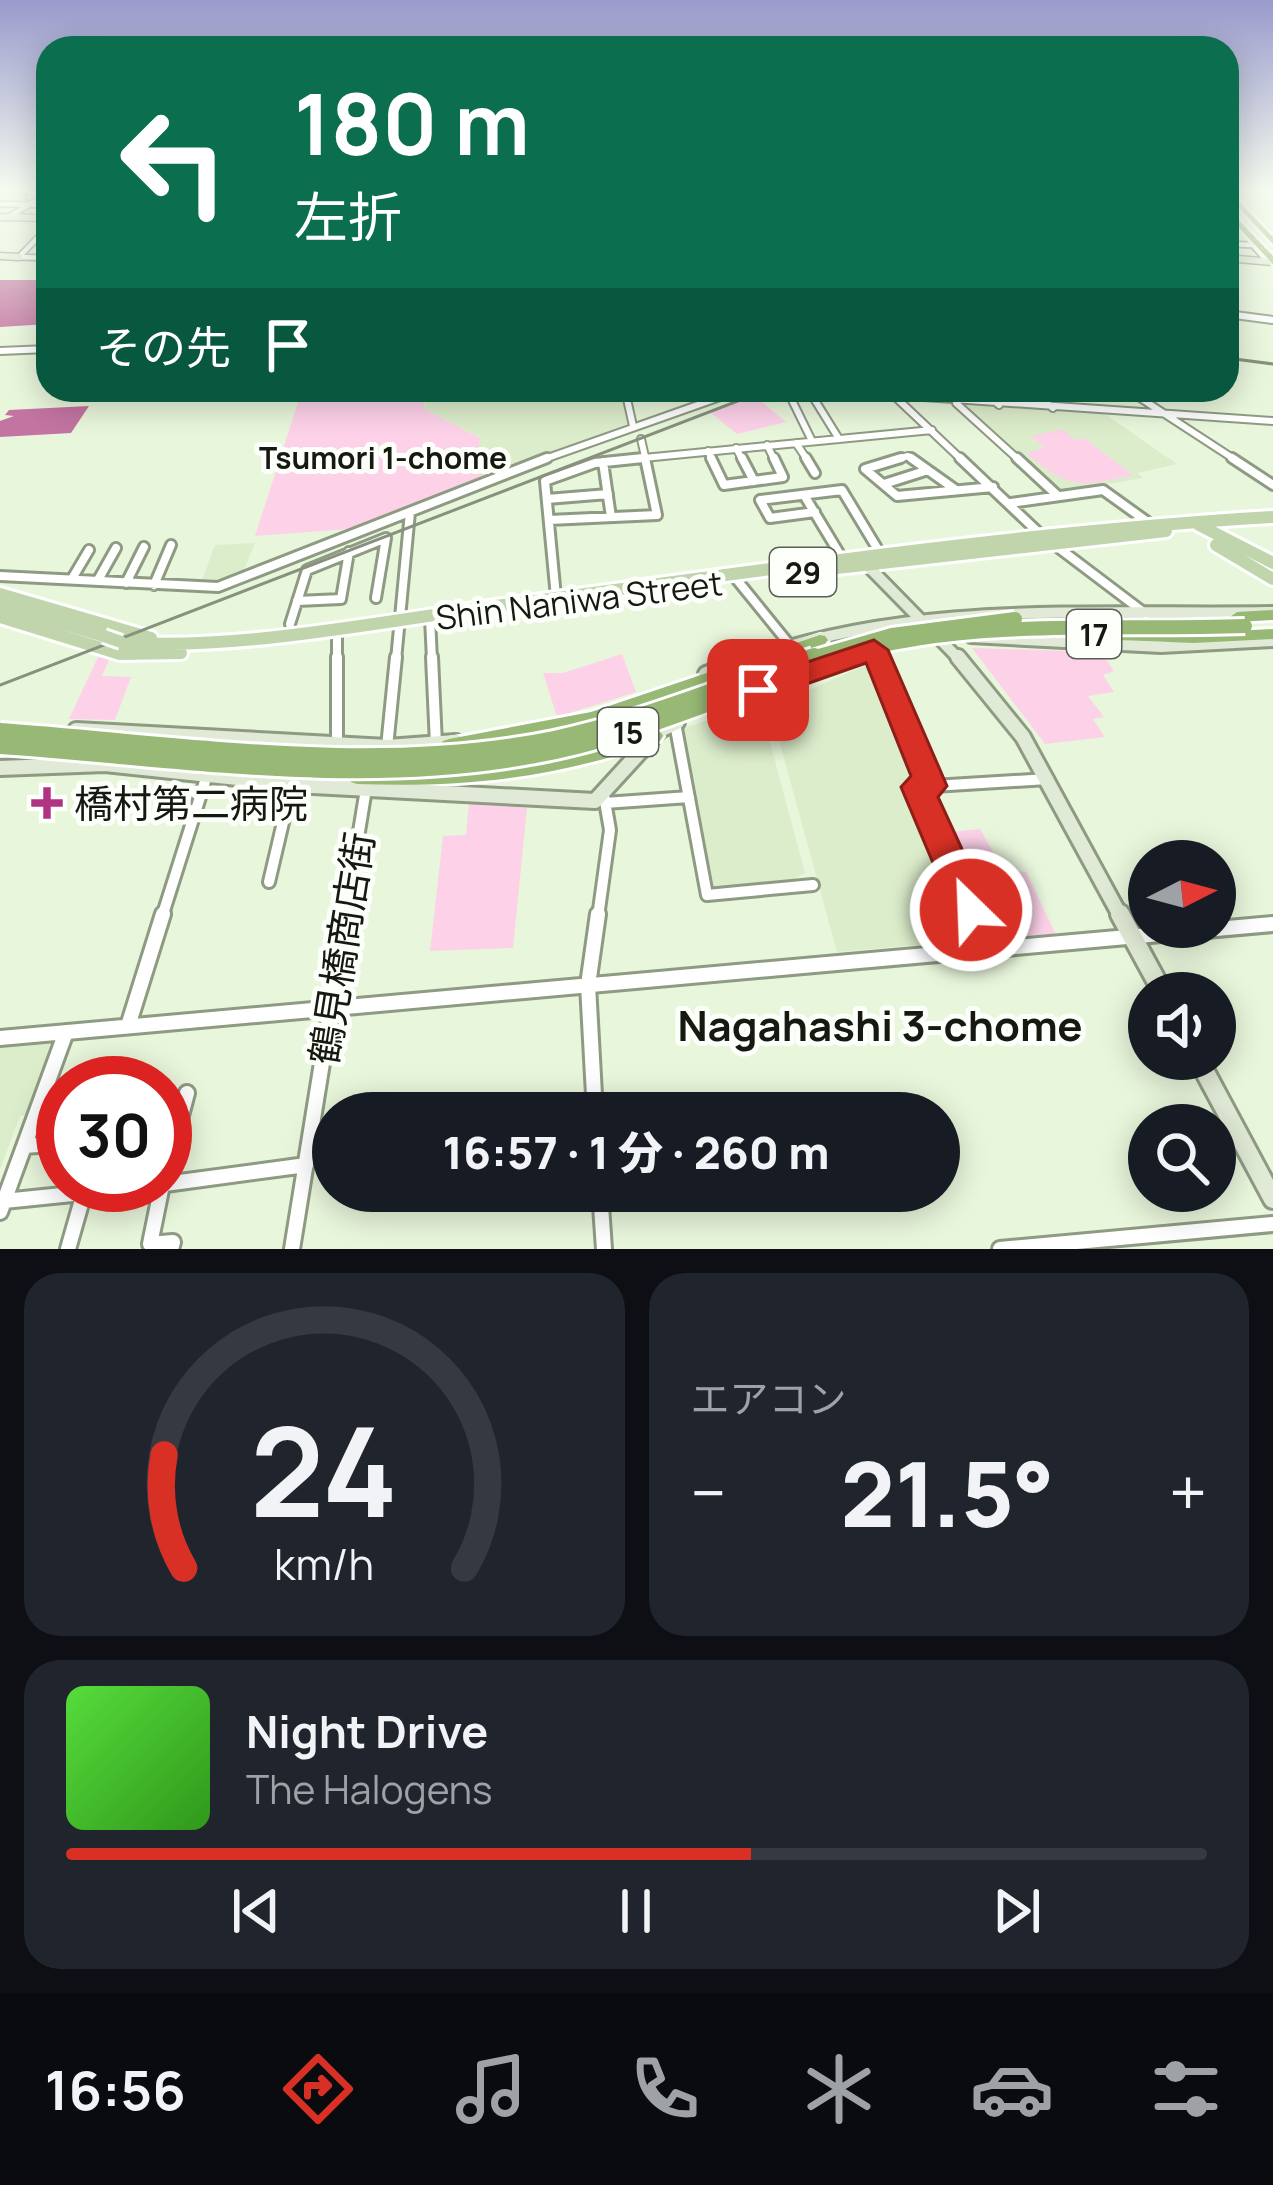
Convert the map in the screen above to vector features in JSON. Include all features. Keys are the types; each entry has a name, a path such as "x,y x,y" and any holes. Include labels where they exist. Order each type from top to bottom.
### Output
{"highway":[{"name":"15","path":"0,747 346,766 481,763 595,742 864,649 969,631 1273,617"},
{"name":"15","path":"0,728 368,754 481,751 557,739 842,644 922,625 1273,617"},
{"name":"17","path":"969,631 1273,637"},
{"name":"15","path":"368,754 558,726 820,640"},
{"name":"15","path":"40,747 403,779 464,779 537,769 654,736"}],"main road":[{"name":"Shin Naniwa Street","path":"401,618 430,618 855,559 1053,543 1273,517"},
{"name":"Shin Naniwa Street","path":"0,605 121,642 166,646 734,578 880,553 1149,523 1190,525 1273,563"},
{"path":"1190,525 1273,579"},
{"path":"0,594 160,639 290,624 401,618"},
{"path":"0,617 135,655 337,632 401,618"}],"street":[{"path":"19,257 27,247"},
{"path":"0,256 36,258"},
{"path":"1239,259 1271,262"},
{"path":"1239,316 1273,320"},
{"path":"0,351 36,350"},
{"path":"627,402 633,426"},
{"path":"0,576 218,587 699,402"},
{"path":"793,402 812,441"},
{"path":"816,402 839,439"},
{"path":"901,402 1040,533 1139,605 1148,617"},
{"path":"955,402 1273,421"},
{"path":"955,402 1058,496"},
{"path":"996,402 1000,405"},
{"path":"1045,402 1053,408"},
{"path":"1146,402 1273,485"},
{"path":"556,597 545,481 603,462 932,430"},
{"path":"549,520 657,514 641,440"},
{"path":"796,442 814,473"},
{"path":"707,451 724,485 783,477 767,445"},
{"path":"736,448 754,481"},
{"path":"956,490 908,456 865,469 897,496 993,487"},
{"path":"603,462 611,517"},
{"path":"884,484 928,470"},
{"path":"814,512 770,518 760,500 842,490 880,553"},
{"path":"1011,503 1103,490 1149,523"},
{"path":"547,499 608,494"},
{"path":"804,495 855,559 944,640 1023,737 1128,927"},
{"path":"388,747 410,512"},
{"path":"290,624 307,570 386,538 376,598"},
{"path":"154,585 172,545"},
{"path":"126,583 144,547"},
{"path":"98,580 116,548"},
{"path":"73,578 89,550"},
{"path":"297,602 341,599 350,552"},
{"path":"0,728 388,747 436,744 588,717 787,648 734,578"},
{"path":"820,640 922,618 1273,617"},
{"path":"430,618 436,744"},
{"path":"337,632 337,744"},
{"path":"595,1092 588,985 610,830 604,797 654,736 675,723 874,650 944,640 1193,647 1273,637"},
{"path":"874,650 931,786"},
{"path":"675,723 707,895 813,885"},
{"path":"105,764 119,732"},
{"path":"0,747 92,755 105,764"},
{"path":"0,768 105,764 366,789 595,801 604,797 689,797"},
{"path":"128,1026 207,776"},
{"path":"989,950 917,787 1048,779"},
{"path":"269,882 292,784"},
{"name":"鶴見橋商店街","path":"292,1249 366,789"},
{"path":"1236,928 1273,924"},
{"path":"0,1038 1128,938"},
{"path":"2,1207 66,1032"},
{"path":"1209,1080 1273,1199"},
{"path":"25,1146 36,1145"},
{"path":"192,1179 306,1165"},
{"path":"2,1207 36,1201"},
{"path":"68,1249 79,1212"},
{"path":"157,1212 150,1244 173,1242 171,1249"},
{"path":"601,1212 604,1249"},
{"path":"1000,1249 1162,1242 1273,1224"}],"shaded area":[{"path":"0,280 36,280 36,325 0,327"},
{"path":"298,402 424,402 424,409 480,438 476,468 485,477 362,528 255,536"},
{"path":"425,402 624,402 629,423 485,477 476,468 479,437 424,409"},
{"path":"736,402 762,402 786,422 737,434 710,412"},
{"path":"966,405 1102,412 1177,464 1138,473 1143,478 1060,492"},
{"path":"89,406 71,433 0,437 0,421 14,416 5,415 9,410"},
{"path":"1062,429 1076,440 1084,438 1133,475 1075,482 1026,453 1045,448 1031,436"},
{"path":"255,543 242,575 217,585 201,583 215,545"},
{"path":"972,648 1101,652 1114,671 1103,675 1114,692 1088,696 1104,717 1093,719 1105,737 1045,744"},
{"path":"622,654 636,692 557,717 543,673 563,673"},
{"path":"99,655 109,660 102,676 131,677 115,720 69,719"},
{"path":"864,666 880,673 924,783 912,784 976,936 972,940 837,952 770,707"},
{"path":"760,705 805,873 782,885 717,890 711,886 679,729"},
{"path":"469,803 527,808 513,948 430,951 443,836 466,835"},
{"path":"980,829 1003,870 1026,872 1058,939 988,941 942,833"},
{"path":"57,1040 51,1056 36,1056 36,1094 28,1115 20,1116 0,1169 0,1045"}],"railway":[{"path":"1239,360 1273,364"},
{"path":"0,685 735,402"}],"place":[{"name":"橋村第二病院","path":"47,803"}],"district":[{"name":"Tsumori 1-chome","path":"383,457"},
{"name":"Nagahashi 3-chome","path":"880,1025"}],"route":[{"path":"758,690 874,650 931,786 917,787 971,910"}]}
